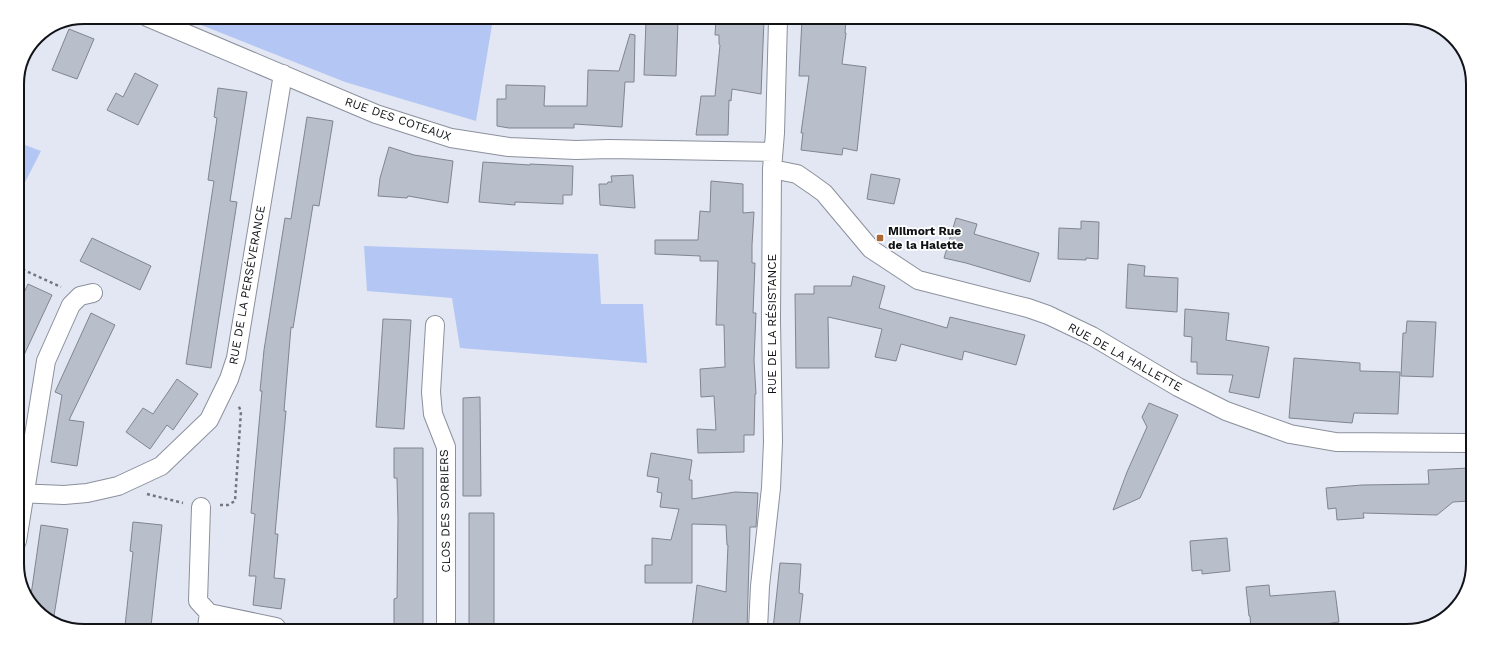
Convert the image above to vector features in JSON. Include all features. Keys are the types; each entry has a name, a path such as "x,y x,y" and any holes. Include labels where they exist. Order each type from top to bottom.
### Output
{"street":[{"name":"RUE DES COTEAUX","path":"164,24 376,114 451,138 509,148 773,152"},
{"name":"RUE DE LA RÉSISTANCE","path":"758,624 760,586 771,488 773,442 771,321 772,170 775,133 778,24"},
{"name":"RUE DE LA PERSÉVERANCE","path":"24,494 87,494 118,486 161,466 209,420 229,379 236,358 283,74"},
{"name":"RUE DE LA HALLETTE","path":"772,170 797,174 824,193 872,249 918,280 1028,308 1048,315 1092,336 1178,387 1226,411 1290,434 1336,442 1466,443"},
{"path":"24,478 46,361 71,305 87,294"},
{"name":"CLOS DES SORBIERS","path":"435,325 431,392 433,414 446,447 446,624"},
{"path":"201,507 198,601 208,620 247,624"}],"path":[{"path":"24,270 87,294"},
{"path":"201,507 228,505 235,501 241,411 229,379"}],"shaded area":[{"path":"199,24 492,24 476,121 345,82"},
{"path":"24,145 41,151 24,184"},
{"path":"364,246 598,254 601,304 643,304 647,363 460,348 452,298 367,291"}],"building":[{"path":"646,24 678,24 676,76 644,75"},
{"path":"716,24 764,24 761,94 732,89 731,101 729,100 728,135 696,135 701,96 715,96 720,45 719,35 715,35"},
{"path":"802,24 846,24 842,64 866,67 857,151 843,148 842,155 801,150 803,133 801,133 809,76 799,76"},
{"path":"69,29 94,39 77,79 52,70"},
{"path":"630,34 635,35 634,82 625,82 622,127 574,124 574,128 509,128 497,126 497,99 506,99 506,85 545,86 544,106 587,106 588,70 619,71"},
{"path":"135,73 158,85 138,125 107,110 116,93 123,97"},
{"path":"218,88 247,92 230,201 237,202 211,368 186,364 214,181 208,180 217,118 214,117"},
{"path":"307,117 333,121 319,206 313,205 293,328 291,327 284,411 286,411 275,534 278,534 274,578 285,579 281,609 253,605 256,576 249,576 255,514 251,513 262,391 260,391 264,350 285,218 291,219"},
{"path":"389,147 414,155 453,161 448,203 408,196 407,198 378,196 380,178"},
{"path":"483,162 573,166 572,195 563,195 563,204 515,202 515,205 479,202"},
{"path":"871,174 900,179 894,204 867,199"},
{"path":"633,175 635,208 600,205 599,184 607,184 608,182 612,182 611,176"},
{"path":"711,181 743,184 743,213 754,212 752,263 755,263 753,313 756,313 754,360 756,394 754,435 744,435 744,452 698,453 697,429 716,430 714,396 701,397 700,369 725,367 724,325 716,325 718,261 700,261 700,256 655,254 655,240 698,240 700,211 710,212"},
{"path":"956,218 977,224 974,234 1039,253 1030,282 944,258"},
{"path":"1081,221 1099,222 1098,259 1058,259 1059,228 1081,229"},
{"path":"92,238 151,266 140,290 80,261"},
{"path":"1128,264 1145,266 1144,276 1178,278 1177,312 1126,308"},
{"path":"853,276 885,286 879,308 947,328 950,317 1025,335 1016,365 964,351 962,360 901,344 896,361 875,357 882,329 828,317 829,368 796,368 795,294 814,294 814,286 851,286"},
{"path":"28,284 52,295 24,355 24,293"},
{"path":"1185,309 1229,313 1226,340 1269,347 1259,398 1229,392 1233,375 1197,374 1197,362 1191,362 1192,337 1184,336"},
{"path":"91,313 115,325 69,420 84,422 77,466 51,462 62,395 55,392"},
{"path":"383,319 411,320 404,429 376,427"},
{"path":"1407,321 1436,322 1433,377 1401,376 1403,333 1406,333"},
{"path":"1294,358 1360,363 1360,371 1400,372 1398,414 1354,413 1352,423 1289,418"},
{"path":"177,379 198,394 173,430 167,425 150,449 126,432 143,408 153,414"},
{"path":"480,397 481,496 463,496 463,398"},
{"path":"1149,403 1178,415 1140,498 1113,510 1127,472 1147,427 1142,417"},
{"path":"394,448 423,448 423,624 394,624 394,599 397,598 398,519 397,478 394,478"},
{"path":"651,453 692,460 689,480 692,480 692,499 735,492 758,493 756,527 750,527 747,624 692,624 697,585 726,592 728,545 726,525 692,524 692,583 645,583 645,565 652,565 652,538 671,540 679,509 660,507 662,493 657,492 659,478 647,476"},
{"path":"1466,468 1466,501 1453,502 1437,515 1363,513 1364,518 1337,520 1336,508 1328,509 1326,488 1362,485 1429,484 1428,470"},
{"path":"469,513 494,513 494,624 469,624"},
{"path":"133,522 162,525 151,624 125,624 133,552 130,551"},
{"path":"41,525 68,529 54,616 47,612 39,604 31,593"},
{"path":"1227,538 1230,571 1202,574 1202,570 1192,571 1190,541"},
{"path":"780,563 801,564 799,593 803,594 800,624 774,624"},
{"path":"1269,585 1270,596 1335,591 1339,622 1326,624 1251,624 1246,587"}],"place":[{"name":"Milmort Rue de la Halette","path":"880,238"}]}
